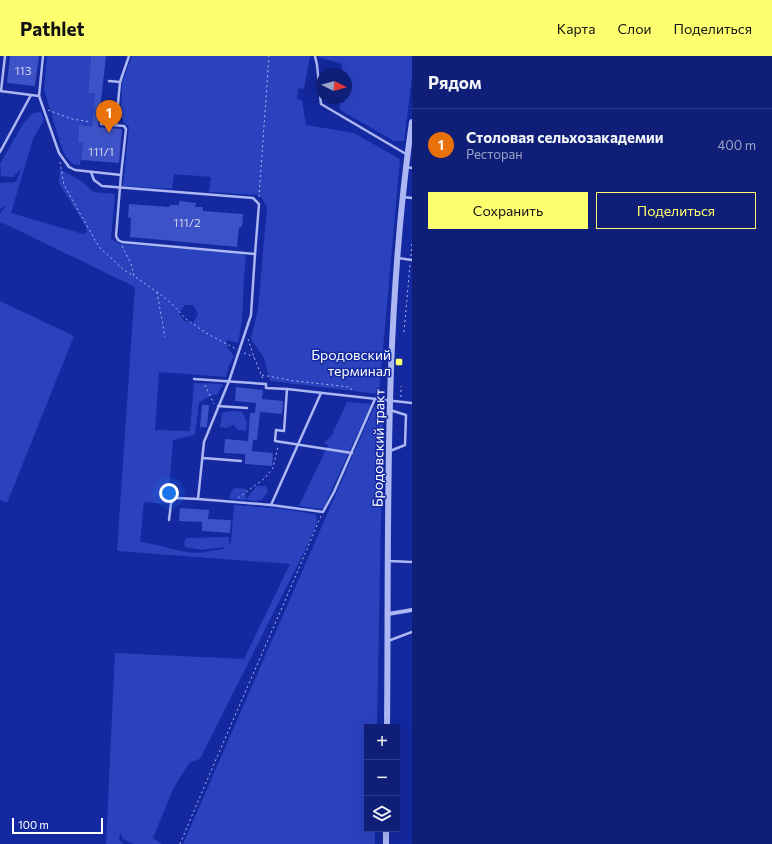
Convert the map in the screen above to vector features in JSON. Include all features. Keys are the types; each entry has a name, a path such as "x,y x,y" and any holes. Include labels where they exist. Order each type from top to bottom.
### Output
{"street":[{"name":"Бродовский тракт","path":"387,724 392,329 403,197 409,168 407,155 411,138 412,122"},
{"path":"388,614 412,610"},
{"path":"386,832 386,844"}],"lane":[{"path":"5,56 0,91 39,96"},
{"path":"43,56 39,96 59,153 69,167 75,170 121,175"},
{"path":"116,125 120,82 130,56"},
{"path":"315,56 321,104 407,155"},
{"path":"109,81 120,82"},
{"path":"0,152 31,95"},
{"path":"101,124 124,126 126,129 116,236 118,240 122,242 255,254"},
{"path":"91,172 94,180 102,186 253,198 259,204 251,315 229,380 204,442 198,499"},
{"path":"403,197 412,198"},
{"path":"398,258 411,260"},
{"path":"194,379 229,380 266,384 266,388 412,402"},
{"path":"287,389 284,431 276,430 275,441 352,453"},
{"path":"271,505 321,393"},
{"path":"169,520 171,503 176,498 271,505 323,512 352,453 375,399"},
{"path":"218,406 247,408"},
{"path":"390,410 406,415 405,445 390,451"},
{"path":"203,458 241,462"},
{"path":"388,561 412,562"},
{"path":"388,641 412,632"}],"path":[{"path":"259,204 269,56"},
{"path":"44,109 72,119 91,122"},
{"path":"59,153 61,174 64,185 99,247 124,270 157,292 186,319 206,334 254,357"},
{"path":"118,240 132,266 134,276"},
{"path":"404,332 412,241"},
{"path":"157,292 165,337"},
{"path":"246,332 254,357 266,384"},
{"path":"262,375 295,381 350,387 358,397"},
{"path":"202,379 217,410"},
{"path":"233,502 265,478 273,468 279,442"},
{"path":"180,844 224,737 285,602 323,512"}],"shaded area":[{"path":"47,56 91,56 88,93 95,94 92,126 79,125 78,142 83,142 80,165 73,164 66,157 60,143 44,89"},
{"path":"132,56 310,56 304,89 298,88 297,99 302,100 306,125 354,133 400,159 379,394 270,381 264,358 251,339 258,309 267,207 260,195 209,192 211,177 174,174 172,189 123,186 129,127 123,121 121,115 122,82"},
{"path":"318,56 412,56 412,77 404,141 394,141 340,110 340,104 352,104 352,68 342,68 342,64"},
{"path":"41,112 44,120 33,139 11,213 83,234 87,232 85,225 59,183 60,169 83,182 93,192 115,194 111,239 120,244 243,254 246,257 242,321 238,343 227,340 227,347 234,356 229,365 226,377 159,372 155,430 190,431 194,383 223,384 217,395 213,395 199,402 195,435 173,440 168,504 144,502 140,542 191,553 223,549 225,547 202,550 185,547 184,542 186,538 229,537 229,544 231,542 234,505 285,509 316,515 317,523 309,542 200,759 190,762 174,787 153,838 162,844 134,844 123,839 120,832 119,840 123,844 106,844 115,653 244,659 290,564 117,551 135,287 1,222 0,224 0,214 7,204 0,209 0,183 16,182 22,168 13,177 1,176 0,164 23,124 33,113","holes":["185,305 193,305 198,314 193,323 184,321 179,313"]},
{"path":"0,301 74,336 7,503 0,500"},
{"path":"347,402 371,404 323,509 299,506 328,445 324,443 331,437 334,431 333,429 335,428"},
{"path":"374,407 383,412 377,724 364,724 364,832 375,832 375,844 183,844"},
{"path":"230,411 242,412 247,422 246,431 238,430 234,425 226,428 220,427 222,413"},
{"path":"257,486 266,486 268,491 262,500 253,501 246,499"},
{"path":"234,488 246,489 246,499 230,499 230,494"}],"building":[{"path":"10,56 39,56 35,86 7,83"},
{"path":"91,56 106,56 98,127 122,129 119,163 81,160 83,142 78,142 79,125 92,126 95,94 88,93"},
{"path":"179,201 196,203 195,207 203,207 203,211 243,214 242,227 239,227 237,247 130,237 131,218 128,217 129,204 169,207 170,205 179,205"},
{"path":"236,387 263,390 262,399 283,401 282,414 260,412 257,440 253,440 252,451 273,453 272,466 245,464 245,454 224,453 225,439 248,441 250,413 255,413 256,403 235,401"},
{"path":"202,405 209,405 207,427 200,427"},
{"path":"180,508 209,510 208,519 231,520 230,533 202,531 202,522 179,521"}],"place":[{"name":"Столовая сельхозакадемии","path":"109,133"},
{"name":"Бродовский терминал","path":"399,362"}]}
